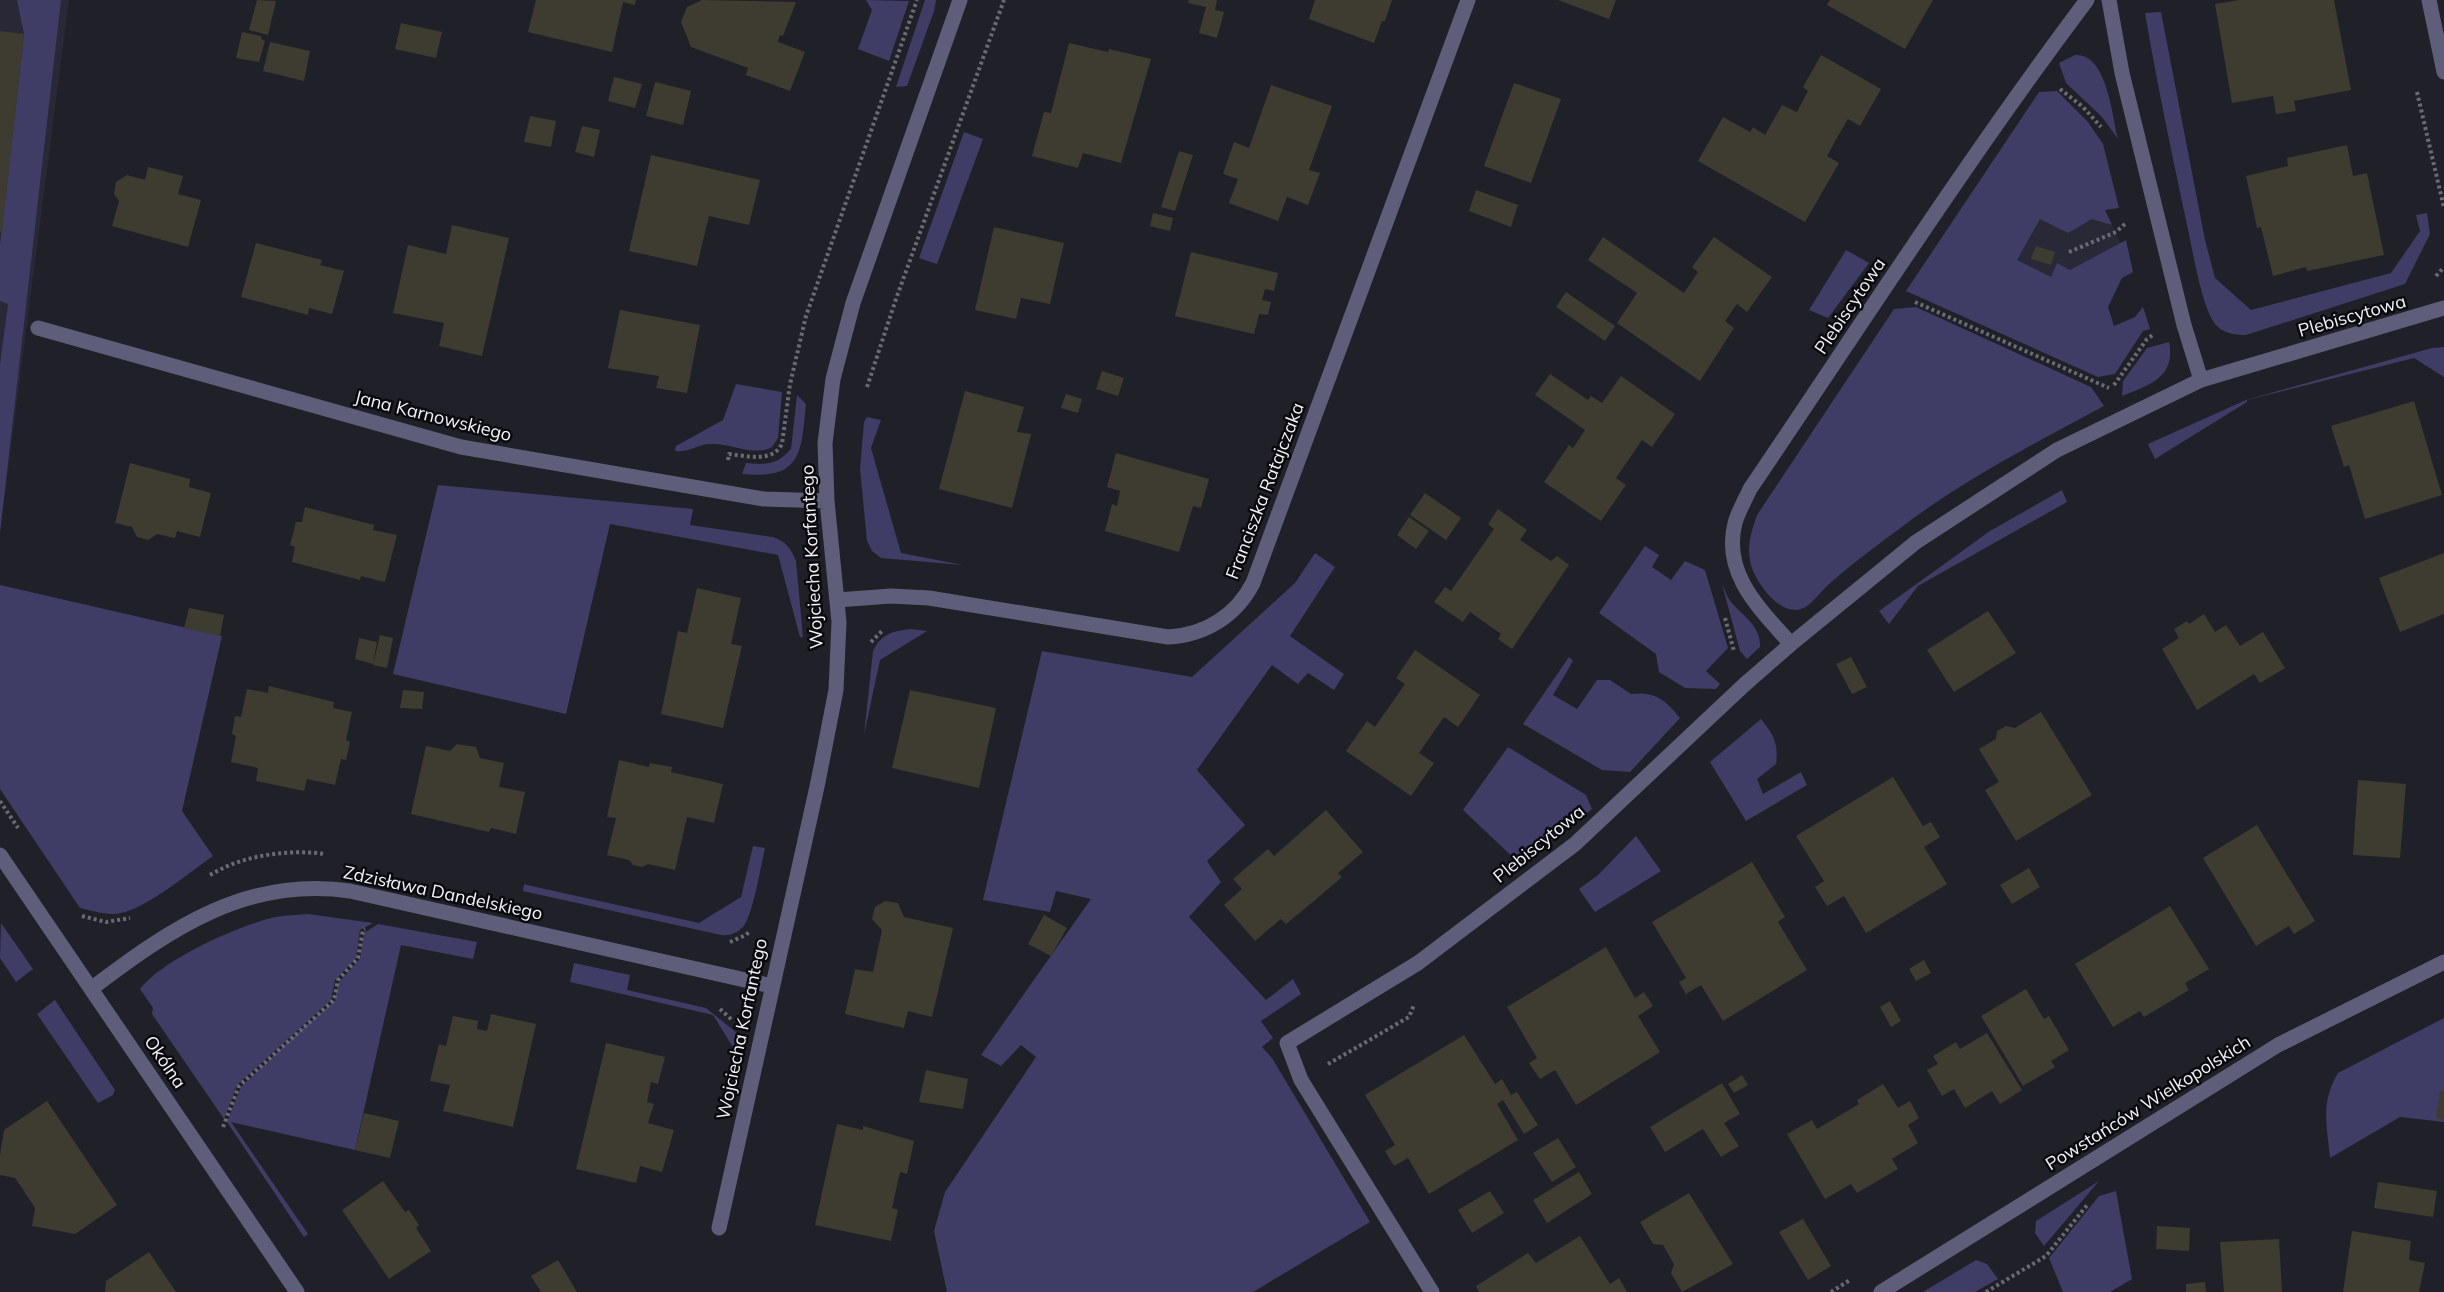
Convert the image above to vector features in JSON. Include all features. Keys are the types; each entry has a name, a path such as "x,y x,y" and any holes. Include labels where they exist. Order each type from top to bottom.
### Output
{"street":[{"name":"Wojciecha Korfantego","path":"719,1228 832,713 838,667 837,600 827,501 827,417 832,379 853,303 960,0"},
{"name":"Franciszka Ratajczaka","path":"837,600 891,596 929,598 1168,637 1200,631 1230,613 1247,594 1253,583 1468,0"},
{"name":"Plebiscytowa","path":"1791,644 1759,609 1742,585 1735,568 1732,550 1733,536 1741,508 1750,489 1899,268 2027,81 2087,0"},
{"path":"2109,0 2125,85 2184,325 2201,380"},
{"path":"2429,0 2444,72"},
{"name":"Plebiscytowa","path":"1300,1080 1287,1043 1418,963 1575,844 1735,693 1916,542 2056,450 2201,380 2444,308"},
{"name":"Jana Karnowskiego","path":"38,328 461,447 764,499 827,501"},
{"name":"Okólna","path":"0,855 297,1292"},
{"name":"Zdzisława Dandelskiego","path":"91,988 181,927 220,908 255,895 292,889 335,889 772,986"},
{"name":"Powstańców Wielkopolskich","path":"1881,1292 2278,1045 2444,962"},
{"path":"1300,1080 1432,1292"}],"path":[{"path":"728,462 729,454 760,457 778,452 782,444 790,384 806,316 917,0"},
{"path":"866,391 1004,0"},
{"path":"2415,81 2444,208"},
{"path":"2070,252 2116,232 2130,220"},
{"path":"2428,282 2435,278 2444,267"},
{"path":"1912,301 2111,389 2147,339 2159,331"},
{"path":"869,644 876,635 891,626"},
{"path":"0,801 19,830"},
{"path":"205,878 242,862 270,855 307,852 330,855"},
{"path":"222,1130 239,1086 334,1000 338,980 358,958 363,930 407,905"},
{"path":"77,914 106,922 140,916"},
{"path":"720,943 740,938 753,927"},
{"path":"1300,1080 1409,1017 1416,1001"},
{"path":"1986,1292 2046,1256 2094,1197"}],"shaded area":[{"path":"0,0 69,0 0,532"},
{"path":"17,0 61,0 0,533 0,365 8,304 0,301 0,245 24,34"},
{"path":"866,0 909,1 889,61 858,49 872,10"},
{"path":"925,0 936,0 934,11 907,86 896,87"},
{"path":"2161,12 2205,240 2215,278 2251,310 2391,273 2420,231 2416,215 2427,213 2430,234 2405,284 2246,335 2227,332 2217,326 2207,307 2198,278 2145,13"},
{"path":"2075,55 2086,57 2101,74 2110,101 2118,139 2102,117 2066,83 2059,63"},
{"path":"2057,91 2088,122 2103,144 2119,208 2105,210 2112,225 2092,219 2068,233 2040,219 2017,260 2051,277 2057,263 2070,270 2126,240 2133,272 2122,278 2108,307 2114,326 2135,317 2143,307 2150,329 2143,331 2115,374 2098,377 1906,291 2039,92"},
{"path":"964,132 983,139 937,264 919,258"},
{"path":"2010,157 2104,210 2128,258 2077,345 1943,282"},
{"path":"1846,250 1869,263 1828,318 1809,310"},
{"path":"1916,307 2091,387 2104,406 2006,460 1934,504 1848,568 1805,607 1793,610 1784,607 1761,586 1752,568 1749,554 1750,543 1757,515 1894,309"},
{"path":"2169,342 2170,354 2164,372 2151,384 2122,396 2123,381 2147,348"},
{"path":"2444,347 2444,377 2414,358 2247,400 2155,459 2148,444 2246,400 2432,348"},
{"path":"736,384 782,392 778,438 772,447 758,451 711,444 685,451 675,451 676,446 723,420"},
{"path":"797,395 806,404 802,436 795,460 777,472 762,475 742,474 746,463 770,463 781,458 791,449"},
{"path":"867,417 881,420 871,448 901,553 963,565 881,558 872,551 867,541 860,469 864,422"},
{"path":"438,485 693,509 690,525 773,537 788,546 796,561 803,637 800,637 778,555 610,524 566,714 393,674"},
{"path":"2062,490 2067,502 1918,586 1889,624 1879,611 1990,531"},
{"path":"1645,546 1659,555 1652,567 1671,580 1685,561 1705,570 1728,648 1706,671 1720,684 1716,689 1685,688 1659,672 1656,654 1599,613"},
{"path":"1315,553 1335,567 1290,636 1344,674 1334,690 1308,673 1298,684 1272,665 1197,770 1245,825 1207,861 1221,882 1189,917 1266,1000 1293,979 1301,994 1261,1021 1273,1038 1262,1047 1272,1058 1370,1222 1253,1292 947,1292 934,1231 945,1192 1036,1057 1021,1045 1001,1066 981,1055 1091,899 1056,891 1050,912 983,900 1042,651 1192,677 1295,583"},
{"path":"1722,584 1731,602 1758,633 1760,647 1747,659 1740,651"},
{"path":"0,585 222,636 182,811 213,856 181,880 131,910 111,914 80,908 0,789"},
{"path":"911,629 927,631 880,660 864,735 873,651 888,634"},
{"path":"1569,657 1573,661 1553,695 1577,709 1597,680 1610,680 1631,694 1647,694 1659,698 1680,718 1630,772 1602,770 1523,724"},
{"path":"1761,719 1772,734 1777,750 1776,764 1757,779 1763,794 1801,772 1807,785 1746,821 1710,762"},
{"path":"1508,747 1586,795 1592,809 1520,864 1463,810"},
{"path":"1636,836 1661,871 1595,912 1579,889 1598,875"},
{"path":"753,846 765,848 753,901 743,927 730,934 721,935 523,891 524,884 699,923 741,897"},
{"path":"308,914 373,923 360,930 356,958 335,980 331,1000 237,1085 224,1119 152,1014 153,1008 140,989 165,967 220,937 271,918"},
{"path":"1,923 33,969 16,982 0,958"},
{"path":"378,924 477,942 473,959 401,945 355,1150 231,1122 308,1234 304,1237 227,1122 241,1087 335,1001 338,983 360,959 364,933"},
{"path":"574,963 630,975 627,990 706,1008 737,1033 734,1049 713,1015 570,982"},
{"path":"55,1000 115,1090 113,1095 98,1103 37,1014"},
{"path":"2444,1018 2444,1122 2400,1117 2330,1158 2326,1114 2332,1084 2338,1073"},
{"path":"2099,1181 2044,1246 2035,1233 2036,1221"},
{"path":"2116,1191 2132,1279 2110,1292 2063,1292 2049,1258 2099,1196"},
{"path":"1976,1260 1987,1264 1998,1279 1975,1292 1923,1292"}],"building":[{"path":"257,0 276,1 268,35 249,30"},
{"path":"536,0 636,0 635,5 623,2 612,52 528,32"},
{"path":"702,0 796,2 783,36 780,35 778,42 805,52 790,91 746,75 748,68 691,47 681,22 687,7"},
{"path":"1189,0 1217,0 1215,10 1224,12 1217,38 1199,33 1206,7 1188,3"},
{"path":"1315,0 1392,0 1374,43 1309,19"},
{"path":"1558,0 1616,0 1609,19"},
{"path":"1830,0 1933,0 1905,49 1827,5"},
{"path":"2239,0 2334,0 2351,90 2294,101 2296,111 2276,114 2273,96 2232,103 2215,4"},
{"path":"401,23 442,32 436,58 395,49"},
{"path":"0,31 24,34 2,232 0,232"},
{"path":"242,32 261,36 261,39 265,41 259,62 236,58"},
{"path":"270,42 310,51 304,81 263,71"},
{"path":"1069,43 1151,59 1121,163 1083,153 1078,168 1032,156 1044,112 1051,113"},
{"path":"1821,55 1881,89 1860,126 1848,119 1838,136 1827,156 1839,163 1805,222 1698,161 1723,117 1750,132 1753,127 1765,135 1782,105 1797,112 1808,91 1803,87"},
{"path":"614,77 642,84 635,108 608,101"},
{"path":"655,82 691,91 683,125 646,116"},
{"path":"1514,83 1561,99 1531,183 1484,166"},
{"path":"1271,85 1332,106 1309,170 1320,173 1308,205 1287,197 1278,221 1229,203 1238,179 1223,174 1234,142 1249,148"},
{"path":"530,116 556,121 551,147 524,142"},
{"path":"582,126 600,130 594,157 575,152"},
{"path":"2347,145 2353,176 2367,173 2384,255 2307,271 2306,267 2273,276 2261,227 2257,228 2246,176 2288,166 2287,158"},
{"path":"1179,151 1193,155 1175,211 1161,207"},
{"path":"651,155 760,180 749,225 709,216 697,266 629,251"},
{"path":"148,167 183,176 178,194 201,200 188,247 112,226 119,201 114,194 116,182 127,175 145,180"},
{"path":"1476,190 1518,205 1511,227 1469,211"},
{"path":"1153,213 1173,218 1170,231 1150,226"},
{"path":"452,225 509,238 482,356 439,346 444,323 393,313 408,245 446,254"},
{"path":"994,227 1064,243 1050,304 1021,298 1016,319 975,310"},
{"path":"1603,237 1684,293 1698,272 1692,267 1714,237 1772,277 1747,312 1737,304 1725,321 1734,328 1700,381 1617,323 1637,293 1588,260"},
{"path":"256,243 322,260 320,265 344,271 332,314 309,308 308,315 241,297"},
{"path":"2036,246 2055,252 2051,265 2031,259"},
{"path":"1191,252 1278,273 1274,291 1265,289 1262,300 1271,302 1268,315 1259,314 1254,334 1175,316"},
{"path":"1566,292 1615,326 1605,341 1556,307"},
{"path":"620,310 700,325 687,393 656,388 659,376 608,368"},
{"path":"1102,371 1124,378 1118,396 1096,389"},
{"path":"1550,374 1588,400 1591,396 1602,403 1621,376 1675,414 1652,447 1642,440 1616,478 1626,485 1601,521 1544,482 1569,445 1573,448 1585,430 1535,395"},
{"path":"965,391 1024,407 1017,432 1031,434 1012,508 939,489"},
{"path":"1066,394 1082,399 1078,413 1061,408"},
{"path":"2414,401 2442,495 2365,519 2349,465 2344,467 2331,426"},
{"path":"1116,453 1209,479 1201,508 1193,506 1179,552 1105,531 1112,504 1117,506 1120,491 1107,487"},
{"path":"130,463 190,479 189,487 211,493 200,537 177,531 175,538 157,534 148,540 137,537 132,527 115,523"},
{"path":"1425,493 1461,518 1446,540 1410,515"},
{"path":"305,507 374,525 373,530 397,535 385,582 361,576 360,580 292,562 295,547 290,545 296,522 302,522"},
{"path":"1498,509 1527,530 1520,540 1551,561 1557,556 1569,565 1512,649 1498,639 1501,634 1470,612 1463,622 1434,602 1445,587 1451,591 1494,529 1488,524"},
{"path":"1409,517 1429,531 1416,549 1397,535"},
{"path":"2444,553 2444,614 2400,632 2379,578"},
{"path":"697,588 741,598 731,644 742,646 723,728 661,714 678,631 687,633"},
{"path":"189,608 224,615 220,636 184,628"},
{"path":"1988,611 2016,653 1954,692 1927,650"},
{"path":"2204,614 2215,632 2226,625 2240,646 2263,632 2285,668 2260,683 2254,674 2197,710 2162,649 2179,638 2174,629 2187,621 2189,624"},
{"path":"380,635 393,638 387,668 373,665"},
{"path":"359,638 377,642 373,664 355,659"},
{"path":"1415,650 1480,695 1458,727 1444,717 1419,753 1434,763 1411,796 1346,751 1367,721 1375,727 1405,684 1396,678"},
{"path":"1851,657 1867,687 1852,694 1836,664"},
{"path":"269,686 334,702 333,708 352,712 346,740 350,742 346,760 341,759 335,785 307,779 304,791 256,781 258,768 231,762 236,736 232,734 235,716 241,717 247,689 268,693"},
{"path":"403,690 424,692 422,709 400,708"},
{"path":"910,690 996,708 979,788 892,768"},
{"path":"2041,712 2092,795 2016,841 1985,790 1999,782 1979,749 1996,739 1997,731 2006,726 2015,728"},
{"path":"457,744 476,747 480,758 504,763 499,787 525,792 516,834 491,828 489,832 411,814 426,746 450,751"},
{"path":"619,760 649,767 650,763 672,767 671,772 723,784 714,823 687,817 675,870 648,864 642,867 633,865 629,860 607,855 616,818 607,817"},
{"path":"1893,777 1923,826 1931,822 1940,837 1924,847 1947,884 1866,933 1844,896 1827,906 1815,887 1824,881 1796,836"},
{"path":"2358,780 2406,784 2400,858 2353,855"},
{"path":"1326,810 1363,852 1338,873 1342,877 1314,901 1286,924 1281,919 1255,941 1224,905 1242,889 1233,879 1268,849 1274,856"},
{"path":"2257,825 2315,921 2294,934 2289,926 2256,946 2203,858"},
{"path":"1752,862 1785,917 1778,922 1807,970 1723,1021 1701,985 1686,994 1679,982 1686,978 1652,922"},
{"path":"2029,868 2040,887 2012,904 2000,885"},
{"path":"885,901 898,903 904,917 953,928 932,1017 908,1011 904,1028 845,1014 855,969 873,972 882,930 872,919 875,907"},
{"path":"2170,906 2209,969 2185,983 2189,990 2144,1017 2140,1011 2113,1027 2075,964"},
{"path":"1044,915 1067,928 1051,956 1028,944"},
{"path":"1606,947 1635,998 1644,992 1653,1006 1638,1016 1660,1052 1576,1105 1555,1070 1540,1079 1529,1063 1537,1058 1507,1007"},
{"path":"1924,960 1931,973 1916,981 1909,969"},
{"path":"2026,989 2044,1019 2049,1016 2069,1050 2051,1061 2055,1067 2023,1086 1981,1016"},
{"path":"1890,1001 1901,1021 1891,1027 1880,1007"},
{"path":"491,1014 536,1024 513,1127 443,1111 450,1085 430,1081 439,1044 446,1046 453,1016 478,1021 477,1029 487,1031"},
{"path":"1987,1033 2022,1090 2000,1104 1992,1091 1965,1108 1954,1089 1942,1096 1927,1070 1938,1064 1933,1056 1956,1042 1960,1049"},
{"path":"1464,1035 1495,1084 1502,1079 1511,1095 1517,1092 1538,1125 1524,1134 1503,1100 1497,1104 1518,1140 1429,1194 1408,1158 1394,1166 1385,1151 1395,1145 1365,1095"},
{"path":"606,1043 665,1057 658,1084 651,1082 647,1102 654,1104 648,1123 674,1130 662,1172 640,1166 636,1183 576,1169"},
{"path":"926,1070 968,1079 963,1109 919,1102"},
{"path":"1742,1075 1748,1085 1734,1093 1728,1084"},
{"path":"1722,1083 1740,1114 1724,1123 1739,1146 1721,1157 1703,1129 1665,1152 1650,1127"},
{"path":"1883,1084 1898,1108 1910,1101 1919,1118 1908,1125 1918,1143 1892,1159 1898,1169 1857,1193 1851,1184 1825,1199 1787,1134 1812,1120 1817,1129 1859,1104 1857,1100"},
{"path":"2440,1091 2444,1092 2444,1120 2436,1118"},
{"path":"47,1101 117,1205 75,1234 32,1226 35,1208 15,1178 0,1175 4,1130"},
{"path":"364,1113 399,1121 390,1158 355,1150"},
{"path":"837,1124 863,1130 863,1126 914,1141 907,1174 900,1172 892,1208 898,1210 891,1241 815,1225"},
{"path":"1558,1138 1576,1167 1552,1182 1533,1153"},
{"path":"1579,1172 1592,1194 1547,1223 1533,1200"},
{"path":"383,1181 405,1212 409,1210 419,1225 416,1228 431,1251 389,1279 342,1210"},
{"path":"2378,1182 2437,1191 2433,1217 2374,1208"},
{"path":"1490,1191 1504,1213 1472,1233 1458,1210"},
{"path":"1689,1193 1733,1264 1682,1292 1671,1273 1674,1264 1663,1245 1653,1244 1640,1222"},
{"path":"1803,1219 1831,1266 1808,1280 1779,1232"},
{"path":"2157,1226 2190,1228 2189,1251 2156,1249"},
{"path":"2352,1231 2411,1241 2409,1260 2425,1263 2419,1292 2343,1292"},
{"path":"1580,1236 1610,1284 1619,1278 1627,1292 1479,1292 1476,1286 1528,1253 1536,1263"},
{"path":"2279,1239 2282,1292 2224,1292 2220,1242"},
{"path":"149,1252 176,1292 105,1292 106,1281"},
{"path":"558,1260 577,1292 541,1292 531,1276"},
{"path":"2205,1282 2206,1292 2186,1292 2186,1284"}]}
